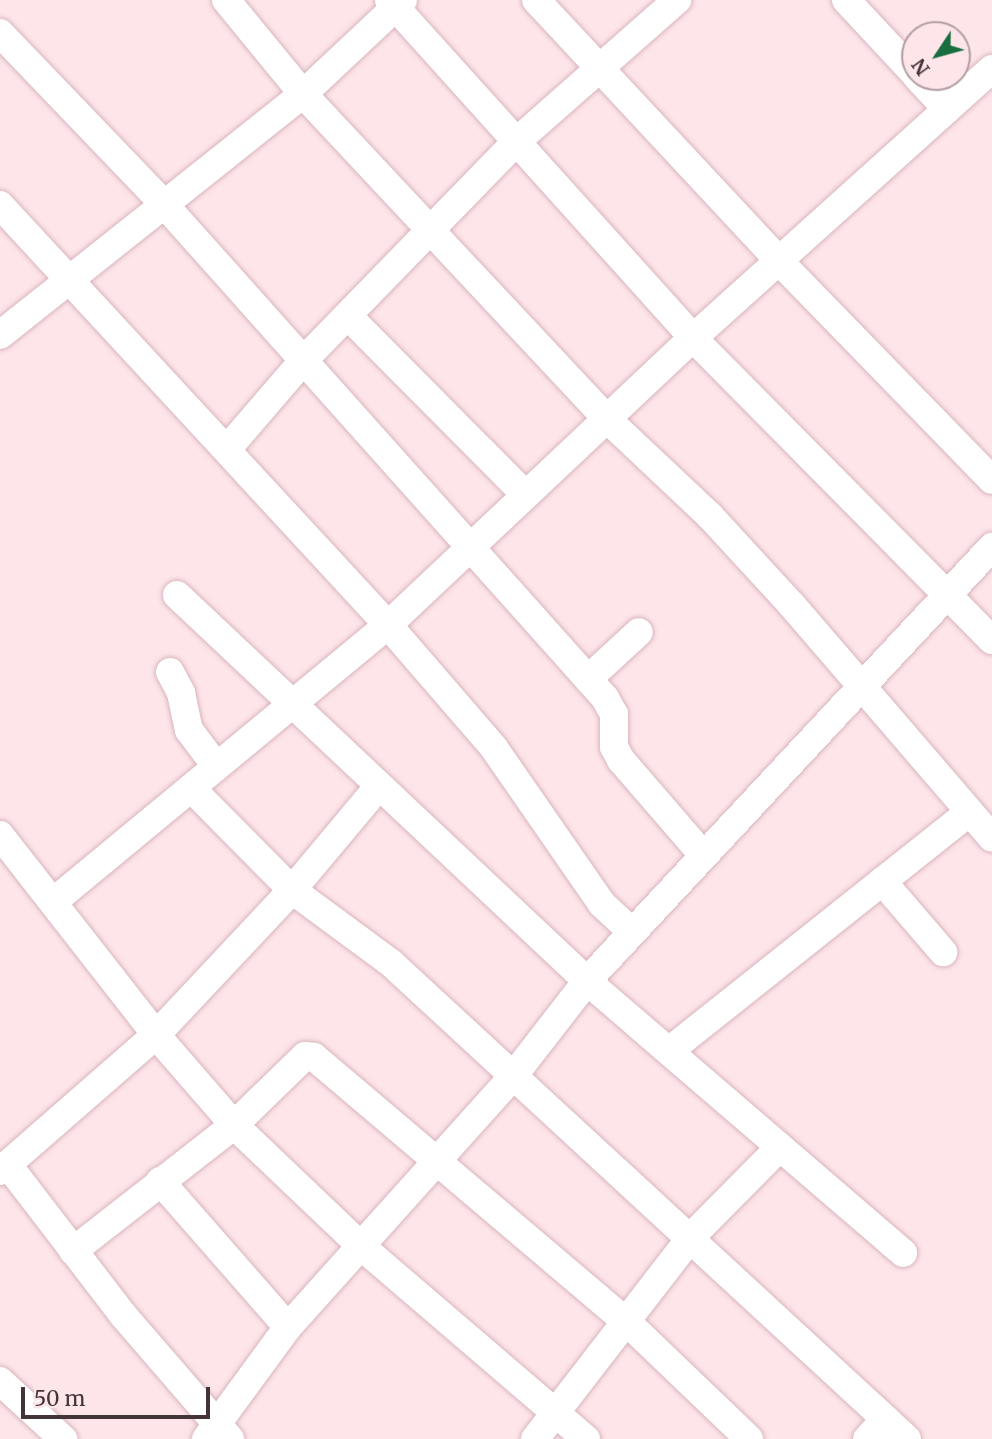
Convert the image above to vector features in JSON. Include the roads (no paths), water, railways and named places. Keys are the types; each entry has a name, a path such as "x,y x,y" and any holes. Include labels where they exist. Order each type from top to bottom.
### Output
{"street":[{"path":"226,0 303,94 607,419 710,516 992,838"},
{"path":"536,0 779,261 992,480"},
{"path":"228,448 301,363 432,232 516,142 677,0"},
{"path":"846,0 901,60"},
{"path":"0,335 73,280 162,202 303,94 396,2 516,142 693,338 946,598 992,640"},
{"path":"0,33 162,202 301,363 588,678 614,714 614,747 621,760 703,855"},
{"path":"54,902 192,789 216,766 295,705 388,625 693,338 992,69"},
{"path":"930,91 947,109"},
{"path":"0,205 73,280 388,625 494,748 602,904 631,931"},
{"path":"348,316 525,494"},
{"path":"378,787 292,890 156,1035 4,1168 73,1251 216,1434 288,1327 514,1075 587,981 992,547"},
{"path":"177,594 378,787 587,981 903,1253"},
{"path":"588,678 639,632"},
{"path":"170,672 181,693 190,730 216,766"},
{"path":"192,789 292,890 391,963 692,1236 876,1429 907,1439"},
{"path":"669,1051 968,813"},
{"path":"0,835 156,1035 234,1125 362,1247 558,1412 586,1439"},
{"path":"882,881 943,952"},
{"path":"73,1251 234,1125 305,1056 314,1057 627,1322 749,1439"},
{"path":"535,1439 692,1236 780,1147"},
{"path":"160,1181 288,1327"},
{"path":"0,1381 63,1439"}]}
